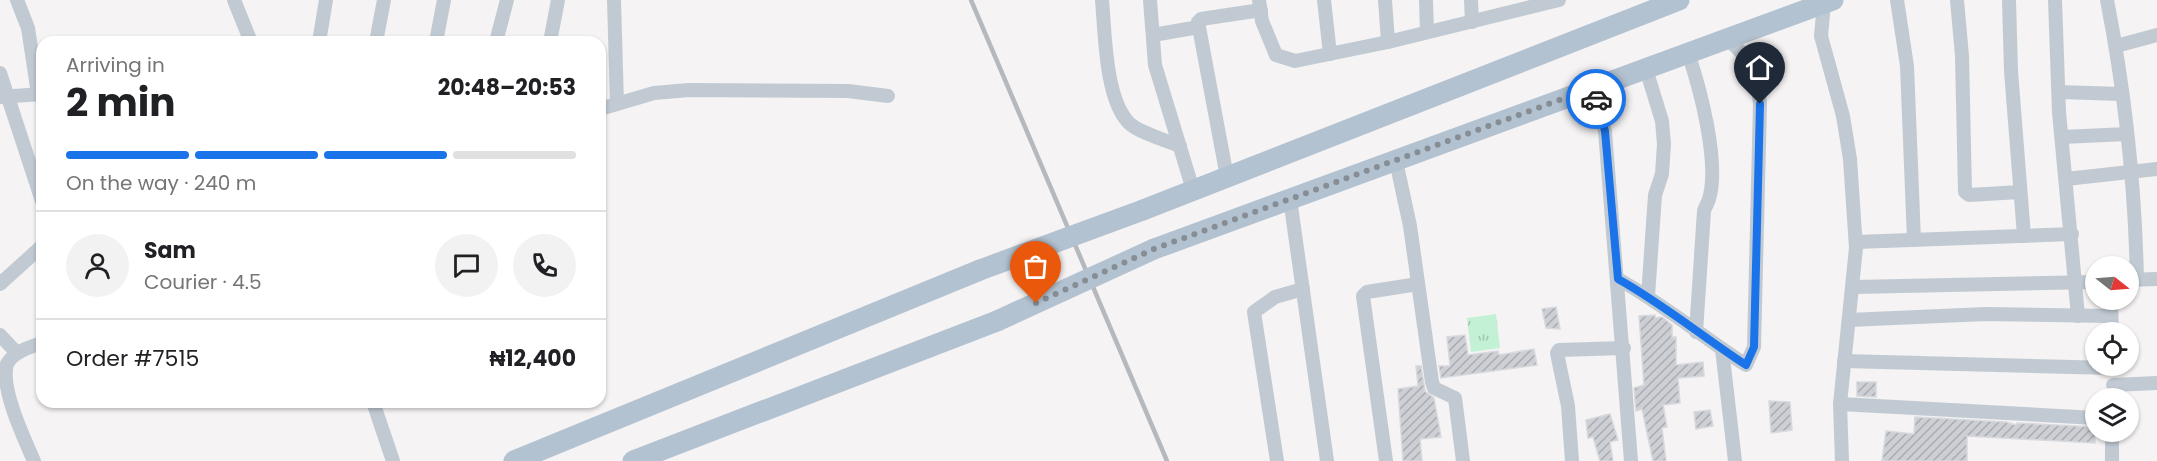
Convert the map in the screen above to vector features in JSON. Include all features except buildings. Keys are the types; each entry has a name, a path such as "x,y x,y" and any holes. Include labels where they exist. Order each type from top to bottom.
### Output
{"main road":[{"path":"514,461 980,270 1143,210 1679,0"},
{"path":"633,461 997,321 1154,249 1828,2"}],"street":[{"path":"16,0 28,28 36,72"},
{"path":"234,0 249,36"},
{"path":"320,36 326,0"},
{"path":"377,36 384,0"},
{"path":"437,36 444,0"},
{"path":"498,36 507,0"},
{"path":"551,36 558,0"},
{"path":"614,0 617,104"},
{"path":"1102,0 1109,70 1118,107 1129,124 1179,146"},
{"path":"1150,0 1155,64 1193,190"},
{"path":"1324,0 1330,54"},
{"path":"1386,0 1388,42"},
{"path":"1426,0 1427,32"},
{"path":"1471,0 1472,21"},
{"path":"1227,177 1199,27 1201,19 1260,5 1268,39 1276,55 1295,62 1472,21 1527,4 1559,0"},
{"path":"1897,0 1907,66 1914,240"},
{"path":"1957,0 1962,56 1965,192 1969,195 2020,192"},
{"path":"2009,0 2024,236"},
{"path":"2055,0 2058,92 2078,316"},
{"path":"2109,0 2135,206 2134,256"},
{"path":"1828,2 1821,36 1843,116 1850,159 1856,242 1854,287 1840,404 1842,461"},
{"path":"1153,35 1199,27"},
{"path":"2116,46 2157,35"},
{"path":"1618,279 1648,296 1696,332 1746,365 1754,347 1760,121 1756,67 1728,39"},
{"path":"1688,53 1700,88 1711,151 1710,197 1704,212 1696,332"},
{"path":"1646,69 1662,121 1664,144 1662,174 1655,195 1648,296"},
{"path":"0,73 3,94 36,185"},
{"path":"1592,88 1605,131 1624,348 1631,461"},
{"path":"606,107 654,93 689,90 848,91 888,96"},
{"path":"2058,92 2122,94"},
{"path":"3,94 36,94"},
{"path":"2062,137 2127,134"},
{"path":"1396,161 1410,226 1432,382 1434,388 1455,398 1463,461"},
{"path":"2066,179 2157,169"},
{"path":"1290,199 1327,461"},
{"path":"1856,242 2072,234"},
{"path":"0,284 36,251"},
{"path":"2139,280 2157,279"},
{"path":"1854,287 2085,283"},
{"path":"1386,461 1363,296 1367,292 1418,284"},
{"path":"1277,461 1254,312 1275,297 1303,289"},
{"path":"2111,310 2111,322"},
{"path":"1849,320 1986,314 2111,316"},
{"path":"0,335 17,353"},
{"path":"34,461 4,384 7,364 17,353 36,345"},
{"path":"1572,461 1568,406 1557,353 1559,350 1624,348"},
{"path":"1722,349 1736,461"},
{"path":"1844,361 2085,366"},
{"path":"2133,388 2157,383"},
{"path":"1840,404 2085,417"},
{"path":"375,408 393,461"},
{"path":"2112,442 2112,461"}],"green space":[{"path":"1496,314 1500,348 1471,352 1467,318"}],"railway":[{"path":"971,0 1167,461"}],"way so far":[{"path":"1036,303 1154,249 1592,88 1596,99"}],"route":[{"path":"1596,99 1605,131 1618,279 1648,296 1696,332 1746,365 1753,355 1754,347 1760,104"}]}
